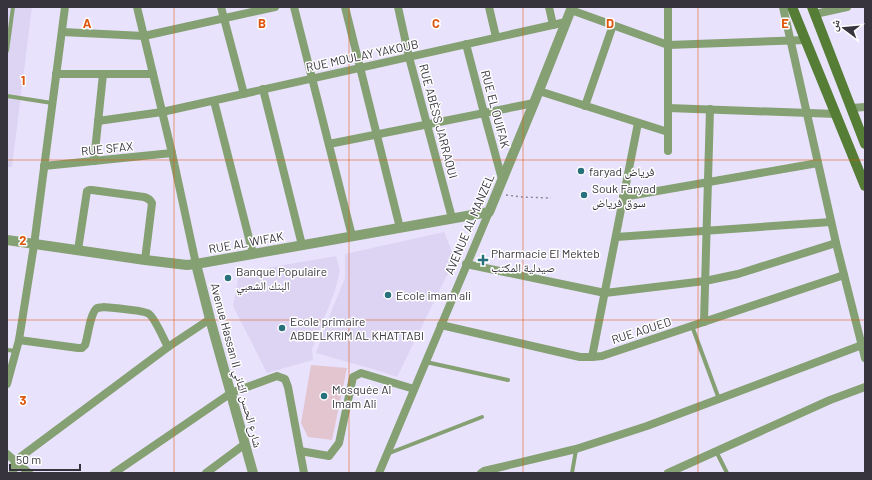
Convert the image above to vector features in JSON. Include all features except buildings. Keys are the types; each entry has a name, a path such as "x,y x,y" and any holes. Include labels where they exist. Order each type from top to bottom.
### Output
{"main road":[{"path":"792,7 865,186"},
{"path":"813,11 865,144"}],"street":[{"path":"7,384 11,351 19,340 34,244 65,7"},
{"path":"137,7 172,153 196,264"},
{"path":"221,7 244,94"},
{"path":"62,32 144,36 275,7"},
{"path":"294,7 352,236"},
{"path":"345,7 400,228"},
{"name":"RUE ABÈSS JARRAOUI","path":"398,7 409,57 452,218"},
{"path":"489,7 496,37"},
{"path":"549,7 553,25"},
{"path":"668,7 668,151"},
{"path":"783,7 831,222 865,358"},
{"path":"813,11 847,7"},
{"path":"571,9 668,45 806,40"},
{"name":"AVENUE AL MANZEL","path":"379,473 489,212 571,9"},
{"name":"RUE MOULAY YAKOUB","path":"98,121 162,112 566,22"},
{"path":"585,106 613,25"},
{"name":"RUE EL OUIFAK","path":"466,44 502,179"},
{"path":"56,74 153,74"},
{"path":"94,161 103,74"},
{"path":"263,89 302,245"},
{"path":"539,91 668,132"},
{"path":"214,100 253,254"},
{"path":"329,144 534,102"},
{"path":"851,108 865,107"},
{"path":"668,108 836,114"},
{"path":"704,322 710,109"},
{"path":"592,357 638,123"},
{"name":"RUE SFAX","path":"44,166 172,153"},
{"path":"624,197 818,163"},
{"path":"78,250 87,191 92,190 147,197 152,203 145,260"},
{"name":"RUE AL WIFAK","path":"7,240 145,260 196,264 489,212"},
{"path":"616,237 831,222"},
{"path":"466,264 605,293 706,281 738,274 836,243"},
{"name":"Avenue Hassan II شارع الحسن الثاني","path":"196,264 252,473"},
{"name":"RUE AOUED","path":"441,324 580,357 602,356 844,275"},
{"path":"19,340 82,348 85,345 94,311 98,308 104,307 149,314 153,318 168,347"},
{"path":"14,473 15,461 168,347 210,318"},
{"path":"481,473 484,471 576,449 647,426 862,345"},
{"path":"300,451 329,456 339,443 353,377 360,373 414,389"},
{"path":"114,473 231,393 277,376 285,379 288,387 304,473"},
{"path":"668,473 830,400 865,386"},
{"path":"206,473 244,444"},
{"path":"7,454 28,473"}],"lane":[{"path":"7,51 13,7"},
{"path":"7,96 52,103"},
{"path":"692,326 719,399"},
{"path":"426,362 508,380"},
{"path":"387,455 482,417"},
{"path":"572,473 576,449"},
{"path":"716,451 727,473"}],"path":[{"path":"496,193 522,197 551,198"}],"shaded area":[{"path":"7,7 32,7 12,167 7,167"},
{"name":"Ecole imam ali","path":"444,232 455,259 397,377 316,353 345,278 345,254"},
{"name":"Ecole primaire ABDELKRIM AL KHATTABI","path":"336,256 340,270 335,291 312,349 313,360 267,373 233,306 239,273"}],"place":[{"name":"faryad فرياض","path":"581,171"},
{"name":"Souk Faryad سوق فرياض","path":"584,195"},
{"name":"Pharmacie El Mekteb صيدلية المكتب","path":"483,260"},
{"name":"Banque Populaire البنك الشعبي","path":"228,278"},
{"name":"Ecole imam ali","path":"388,295"},
{"name":"Ecole primaire ABDELKRIM AL KHATTABI","path":"282,328"},
{"name":"Mosquée Al Imam Ali","path":"324,396"}]}
